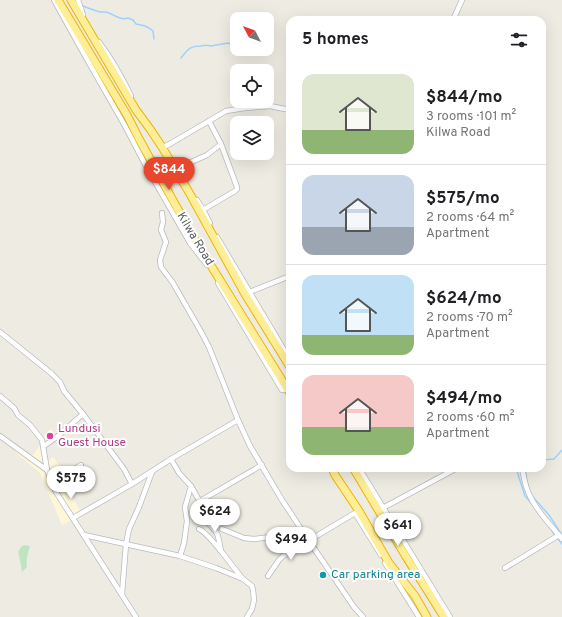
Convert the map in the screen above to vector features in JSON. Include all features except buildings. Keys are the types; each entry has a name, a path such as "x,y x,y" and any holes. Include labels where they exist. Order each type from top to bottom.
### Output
{"highway":[{"name":"Kilwa Road","path":"58,0 126,115 192,235 286,386"},
{"name":"Kilwa Road","path":"71,0 136,110 163,147 201,210 286,360"},
{"path":"334,472 390,563 415,596 427,617"},
{"path":"356,472 381,509 405,555 444,617"}],"street":[{"path":"54,0 190,243 206,264 282,390 286,391"},
{"path":"78,0 82,14 120,72 134,102 163,147 226,111 270,106 286,109"},
{"path":"455,16 462,0"},
{"path":"201,210 237,189 237,185 221,144 209,121"},
{"path":"189,163 207,155 221,144"},
{"path":"162,213 161,230 166,242 160,260 161,267 173,284 209,347 250,446 308,541 363,617"},
{"path":"286,278 247,293 286,354"},
{"path":"0,332 52,373 60,382 64,391 124,468 132,484"},
{"path":"0,396 14,408 18,415 30,425 42,440 44,446 45,463 56,492 136,617"},
{"path":"44,446 83,414"},
{"path":"73,518 238,420"},
{"path":"0,436 47,470"},
{"path":"171,459 179,473 200,501 205,511 207,521 218,536 221,551"},
{"path":"52,484 81,465"},
{"path":"200,501 262,465"},
{"path":"122,594 126,544 129,529 152,472"},
{"path":"361,472 381,509 450,617"},
{"path":"381,509 450,472"},
{"path":"505,568 560,537 530,496 526,487 523,472"},
{"path":"180,556 184,542 186,507 190,486"},
{"path":"268,576 283,556 358,511 419,617"},
{"path":"199,529 206,533 209,539 221,551 243,580"},
{"path":"222,529 244,538 254,539 288,535 301,529"},
{"path":"84,535 180,556 216,568 243,580 252,586 253,590 254,600 252,609 247,617"}],"shaded area":[{"path":"50,429 57,435 44,445 46,458 49,461 53,457 67,476 64,479 82,515 62,525 40,473 15,452 14,448 16,445 31,457 42,443 41,439"}],"green space":[{"path":"24,545 30,546 27,567 22,572 18,552"}],"waterway":[{"path":"81,5 100,12 106,12 120,18 128,18 133,20 136,24 145,26 153,31 154,39"},
{"path":"181,58 192,47 230,44"},
{"path":"546,460 554,459 562,450"},
{"path":"517,472 525,496 532,504"},
{"path":"526,472 527,483"},
{"path":"533,497 549,515 562,535"},
{"path":"552,531 562,544"}],"place":[{"name":"Lundusi Guest House","path":"50,436"},
{"name":"Car parking area","path":"323,575"}]}
